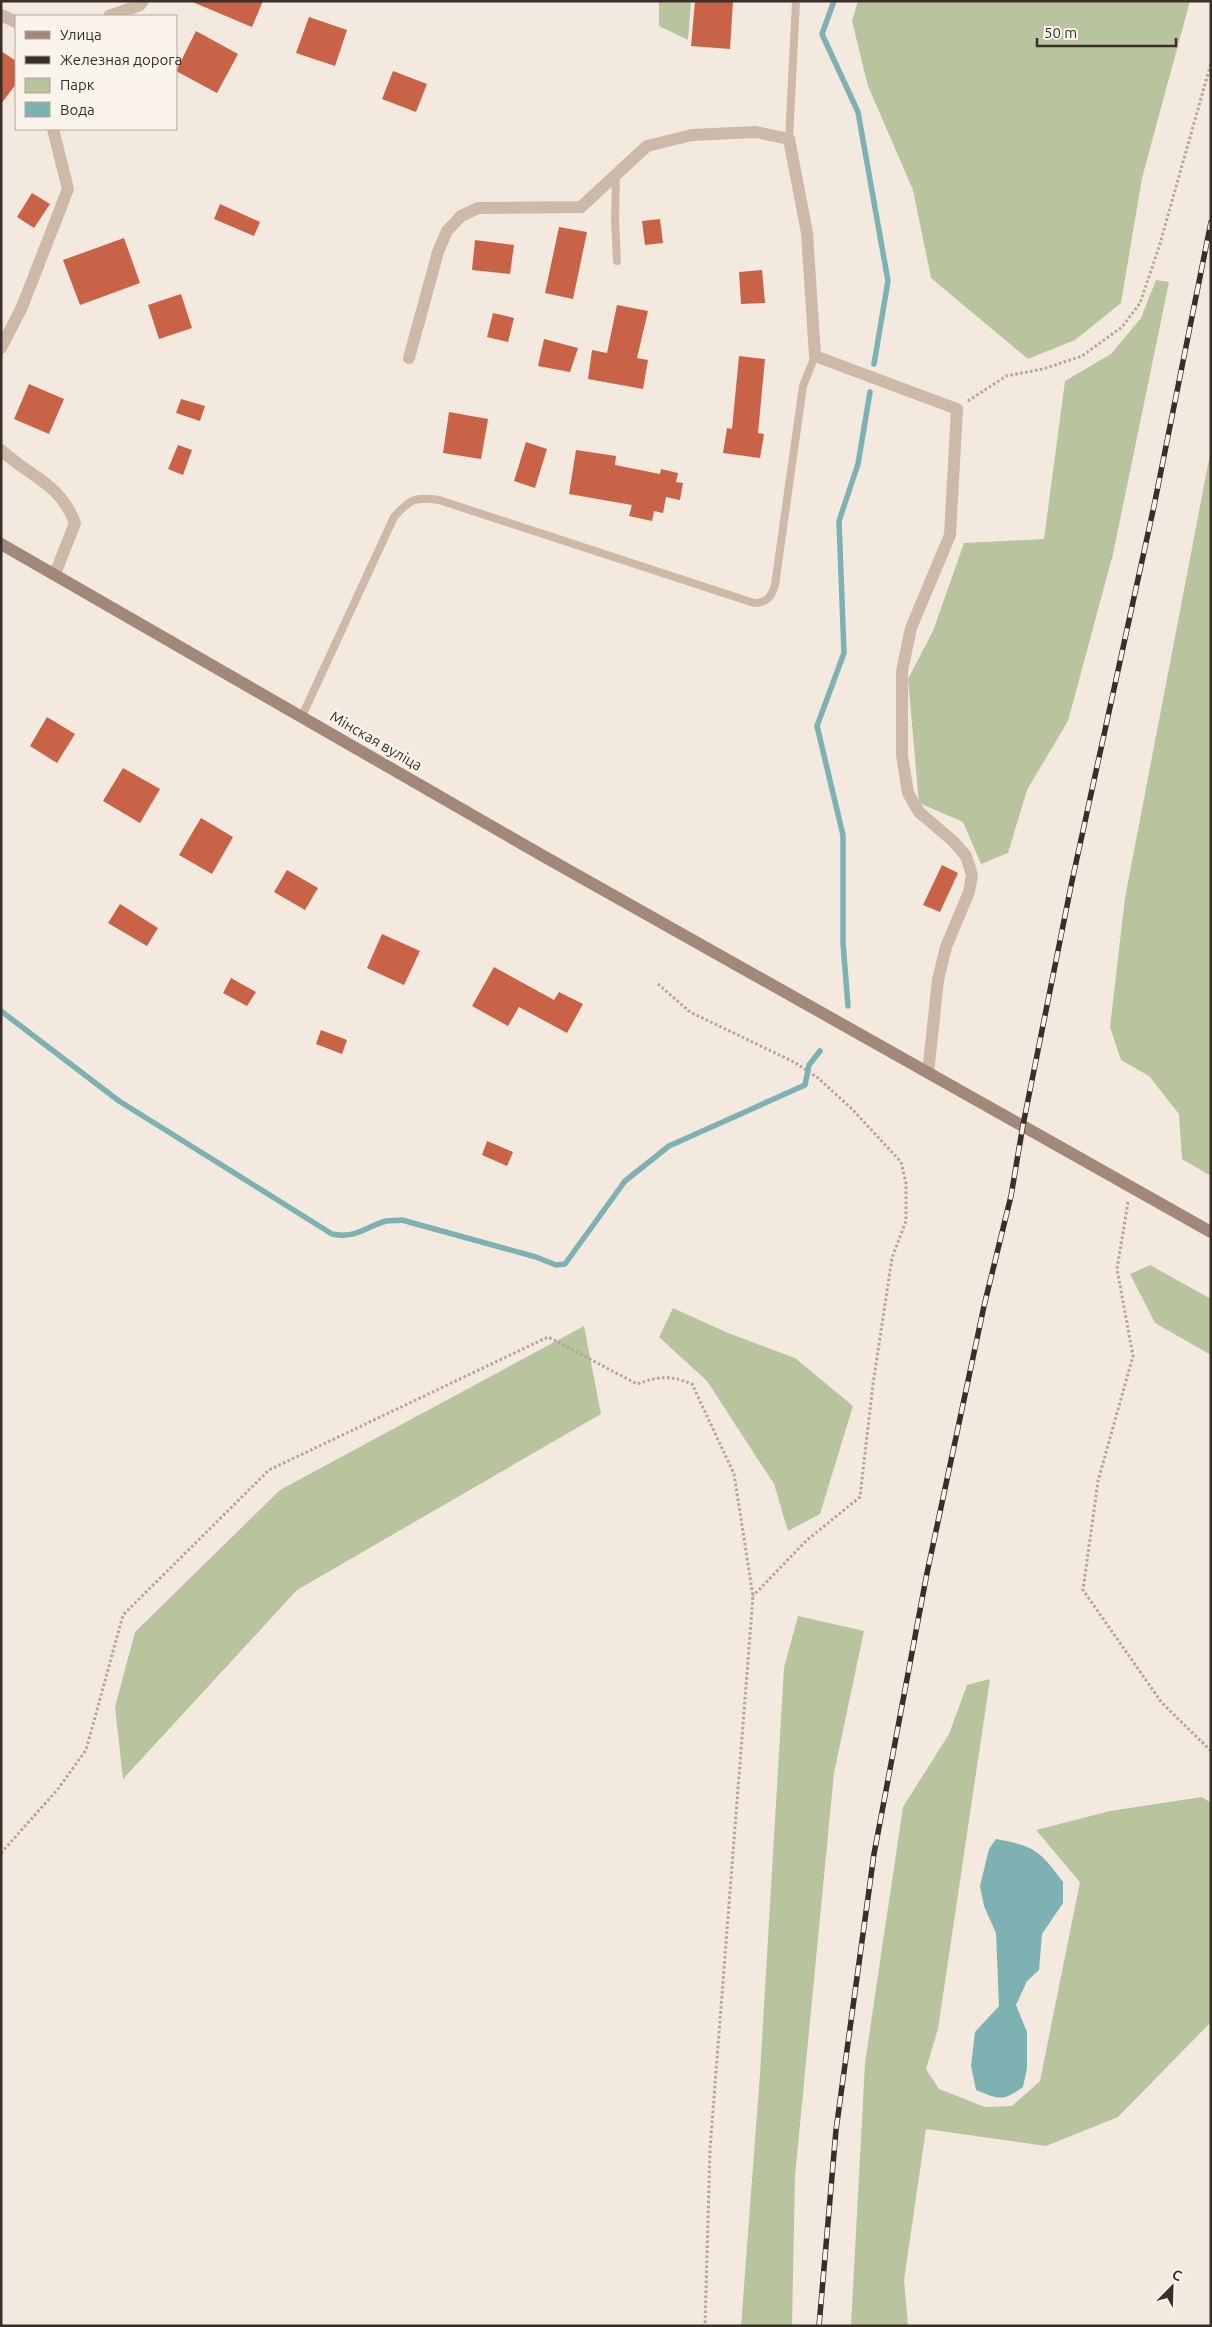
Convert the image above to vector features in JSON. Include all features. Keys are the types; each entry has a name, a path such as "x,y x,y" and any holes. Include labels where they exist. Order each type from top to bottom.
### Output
{"main road":[{"name":"Мінская вуліца","path":"1,544 736,965 1211,1232"}],"street":[{"path":"112,15 144,1"},
{"path":"1,15 15,22"},
{"path":"1,348 22,307 68,189 53,130"},
{"path":"409,358 438,252 447,231 461,216 478,208 581,207 648,146 692,135 756,132 788,139 807,233 815,356 957,409 950,535 911,628 902,671 902,755 908,794 918,812 953,841 966,856 972,875 969,892 946,947 938,980 928,1072"},
{"path":"1,450 56,491 69,506 75,523 54,574"}],"lane":[{"path":"788,139 796,1"},
{"path":"616,175 615,221 617,261"},
{"path":"302,716 394,517 407,503 423,498 439,500 754,604 764,603 772,596 775,585 803,386 815,356"}],"path":[{"path":"957,409 984,388 1006,376 1043,369 1082,356 1122,327 1140,303 1159,247 1211,63"},
{"path":"658,984 690,1012 794,1062 818,1078 852,1109 901,1162 906,1183 906,1221 892,1258 873,1384 860,1497 806,1542 753,1596"},
{"path":"1130,1186 1116,1269 1134,1356 1098,1481 1083,1590 1162,1703 1211,1751"},
{"path":"1,1853 58,1789 86,1750 123,1615 269,1470 548,1337 637,1384 658,1377 676,1378 692,1384 734,1474 753,1596 710,2149 705,2326"}],"green space":[{"path":"659,1 691,1 688,40 659,26"},
{"path":"858,1 1190,1 1142,178 1121,303 1075,340 1028,359 931,278 913,190 868,86 852,21"},
{"path":"1156,280 1169,282 1113,554 1068,721 1027,790 1008,853 981,864 963,822 919,803 908,679 933,631 964,543 1044,539 1065,381 1111,354 1141,318"},
{"path":"1211,449 1211,1176 1182,1159 1179,1114 1149,1076 1121,1060 1110,1027 1125,898"},
{"path":"1150,1265 1211,1299 1211,1355 1155,1323 1130,1274"},
{"path":"673,1308 728,1333 795,1358 853,1406 820,1514 788,1531 774,1484 707,1381 659,1337"},
{"path":"584,1326 601,1414 297,1590 123,1779 115,1707 135,1632 280,1490"},
{"path":"798,1616 864,1631 834,1773 795,2176 792,2326 741,2326 760,2074 784,1668"},
{"path":"990,1679 938,2029 926,2069 939,2089 985,2107 1012,2106 1040,2081 1080,1882 1036,1830 1110,1811 1202,1797 1211,1803 1211,2022 1118,2117 1046,2146 926,2129 904,2280 908,2326 851,2326 865,2063 903,1807 949,1734 967,1685"}],"water":[{"path":"996,1839 1020,1844 1036,1852 1048,1863 1063,1882 1063,1903 1042,1934 1039,1970 1027,1981 1016,2005 1027,2032 1027,2068 1023,2087 1010,2095 1000,2098 976,2090 971,2066 975,2032 999,2006 996,1933 984,1906 980,1886 989,1849"}],"building":[{"path":"190,1 263,1 252,27"},
{"path":"695,1 733,1 730,49 691,46"},
{"path":"309,17 347,30 335,66 296,53"},
{"path":"196,31 238,54 217,93 178,72 178,67"},
{"path":"1,51 15,60 15,85 1,104"},
{"path":"393,71 427,84 416,112 382,99"},
{"path":"32,193 50,204 34,228 17,217"},
{"path":"220,204 260,222 254,236 214,219"},
{"path":"660,219 663,243 645,245 642,221"},
{"path":"559,227 587,232 573,299 545,293"},
{"path":"124,238 140,283 80,305 63,260"},
{"path":"475,240 514,245 510,274 472,270"},
{"path":"762,270 765,303 741,304 739,272"},
{"path":"181,294 192,328 159,339 148,305"},
{"path":"617,305 648,311 637,358 648,360 643,389 588,379 592,350 607,353"},
{"path":"493,313 514,318 508,342 487,337"},
{"path":"544,339 578,348 570,372 538,366"},
{"path":"739,356 765,359 758,433 764,434 760,458 723,453 727,428 732,429"},
{"path":"29,384 64,399 49,434 14,419"},
{"path":"181,399 205,406 200,421 176,413"},
{"path":"449,412 488,419 481,459 443,453"},
{"path":"526,442 547,449 535,488 514,481"},
{"path":"178,445 192,450 183,475 168,469"},
{"path":"576,450 616,456 615,465 660,474 661,469 678,473 676,482 683,483 680,500 666,497 663,513 654,511 652,521 629,516 632,505 569,494"},
{"path":"47,717 75,734 57,763 30,746"},
{"path":"123,768 160,789 140,823 103,801"},
{"path":"201,818 233,837 212,874 179,855"},
{"path":"942,865 958,873 940,912 923,905"},
{"path":"287,870 318,888 305,910 274,892"},
{"path":"120,904 158,928 147,946 108,923"},
{"path":"382,934 420,951 404,985 367,968"},
{"path":"494,967 554,1000 559,992 583,1004 567,1033 519,1007 508,1026 472,1006"},
{"path":"231,978 256,992 247,1006 223,993"},
{"path":"321,1030 347,1040 342,1054 316,1044"},
{"path":"487,1141 513,1152 507,1166 482,1155"}],"waterway":[{"path":"834,1 822,34 858,112 888,281 874,364"},
{"path":"848,1006 843,943 843,835 817,726 844,653 839,521 858,464 870,392"},
{"path":"1,1011 119,1101 332,1234 354,1234 379,1223 402,1220 536,1257 556,1265 565,1264 625,1181 669,1146 805,1085 809,1065 820,1051"}],"railway":[{"path":"819,2326 836,2130 874,1854 927,1573 984,1306 1011,1196 1023,1125 1072,881 1154,506 1211,222"}]}
